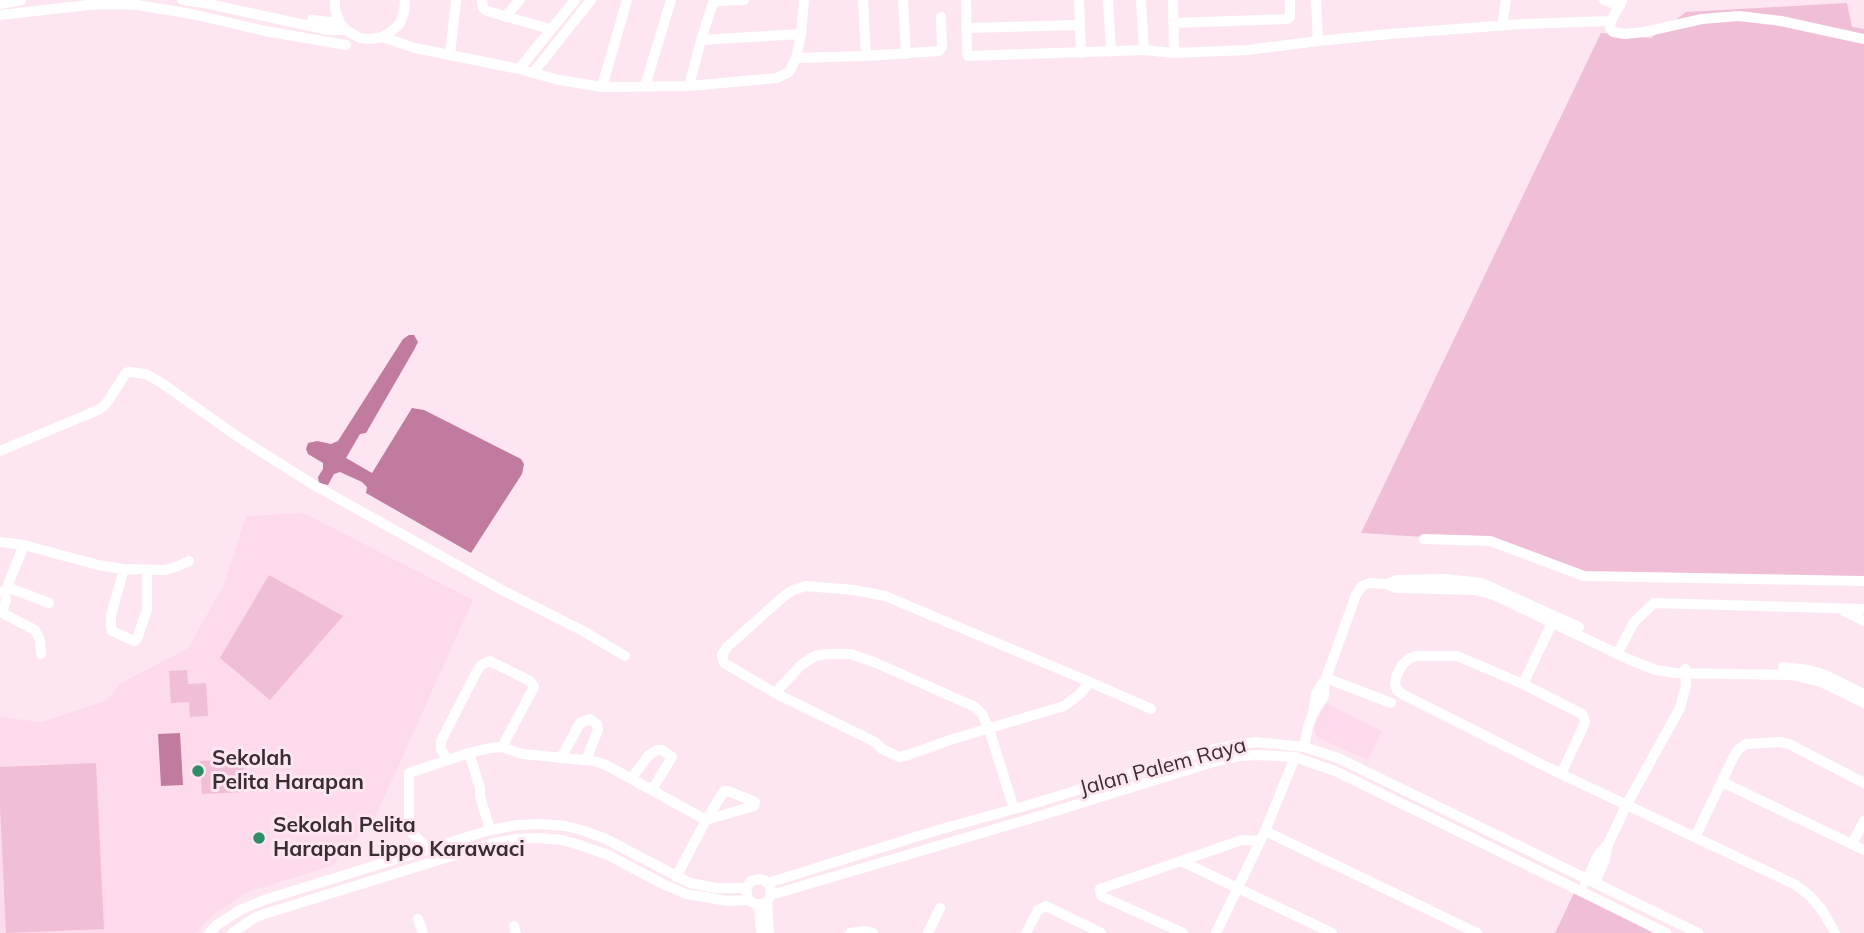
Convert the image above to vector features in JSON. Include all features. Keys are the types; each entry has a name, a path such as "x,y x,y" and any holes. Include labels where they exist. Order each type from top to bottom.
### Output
{"street":[{"path":"0,4 21,0"},
{"path":"187,0 328,30 343,26"},
{"path":"222,0 343,26 360,38 382,37 400,23"},
{"path":"335,0 335,9 343,26"},
{"path":"401,42 400,23 405,0"},
{"path":"450,55 456,0"},
{"path":"482,0 484,10 550,29"},
{"path":"505,17 520,0"},
{"path":"519,69 575,0"},
{"path":"533,74 591,0"},
{"path":"603,87 627,0"},
{"path":"645,86 671,0"},
{"path":"689,86 714,1 744,0"},
{"path":"382,37 415,48 559,80 603,87 689,86 783,76 791,70 796,58 802,34 804,0"},
{"path":"863,0 866,56"},
{"path":"903,0 906,54"},
{"path":"966,0 968,56 1144,50 1174,53 1248,51 1318,41 1611,20"},
{"path":"1079,0 1081,53"},
{"path":"1108,0 1111,52"},
{"path":"1141,0 1144,50"},
{"path":"1173,0 1174,53"},
{"path":"1173,23 1288,19 1290,0"},
{"path":"1317,0 1318,41"},
{"path":"1502,26 1507,0"},
{"path":"1604,0 1621,3 1611,20 1611,30 1625,34 1702,19 1739,16 1793,23 1864,39"},
{"path":"0,15 89,5 137,5 346,45"},
{"path":"796,58 906,54 940,50 941,17"},
{"path":"966,28 1080,25"},
{"path":"701,40 802,34"},
{"path":"0,451 98,411 106,404 124,375 129,372 146,374 244,441 355,509 625,656"},
{"path":"1424,539 1490,541 1584,576 1864,581"},
{"path":"0,542 24,545 98,565 124,569 171,568 189,561"},
{"path":"24,545 4,590 6,601 3,609 4,614 35,630 40,640 41,654"},
{"path":"124,569 111,615 111,627 113,632 134,641 147,610 147,570"},
{"path":"1304,747 1313,713 1324,696 1326,678 1356,595 1360,588 1370,583 1396,588 1475,590 1494,595 1554,619 1656,670 1801,669 1824,674 1864,694"},
{"path":"1090,682 1064,706 900,757 775,693 724,663 722,653 784,596 806,586 854,590 885,596 1090,682 1151,709"},
{"path":"4,590 49,603"},
{"path":"1619,651 1634,622 1654,603 1864,608"},
{"path":"1838,608 1864,621"},
{"path":"1523,684 1554,619"},
{"path":"775,693 802,665 815,656 850,654 975,707 982,714 989,729 1014,809"},
{"path":"1561,774 1584,725 1582,715 1523,684 1463,658 1440,655 1410,658 1402,665 1395,684 1396,690 1402,694 1561,774 1796,885 1822,910 1835,933"},
{"path":"447,760 440,741 477,671 481,665 490,661 530,681 534,687 502,747"},
{"path":"1685,670 1792,675 1821,682 1864,704"},
{"path":"1584,892 1584,885 1591,881 1598,855 1608,844 1680,708 1685,694 1685,670"},
{"path":"1326,678 1391,703"},
{"path":"561,758 580,723 590,719 597,724 598,730 586,760"},
{"name":"Jalan Palem Raya","path":"768,883 1207,751 1257,742 1304,747 1338,758 1698,933"},
{"path":"1695,837 1740,748 1746,744 1789,744 1864,783"},
{"path":"428,849 412,833 409,822 408,776 411,771 469,753 502,747 522,754 586,760 606,765 706,820 676,877"},
{"path":"631,779 648,756 662,750 672,757 652,790"},
{"path":"469,753 492,830"},
{"name":"Jalan Palem Raya","path":"766,900 1210,763 1258,755 1294,757 1335,771 1666,933"},
{"path":"1216,933 1262,836 1294,757"},
{"path":"1722,782 1864,850"},
{"path":"1852,844 1864,821"},
{"path":"209,933 240,910 264,900 492,830 518,825 565,826 585,831 606,839 690,883 747,894"},
{"path":"1183,933 1101,896 1100,889 1241,839 1262,836 1477,933"},
{"path":"232,933 256,917 277,910 494,843 517,839 562,840 580,845 608,855 686,894 728,901 747,894"},
{"path":"1181,861 1332,933"},
{"path":"1566,883 1573,880 1571,870"},
{"path":"761,933 766,900 771,890 764,880 755,879 748,884 747,894 751,903 766,900"},
{"path":"766,900 769,933"},
{"path":"1026,933 1038,910 1046,906 1101,933"},
{"path":"928,933 940,908"},
{"path":"418,919 423,933"},
{"path":"850,933 873,933"}],"shaded area":[{"path":"1847,3 1852,27 1864,29 1864,582 1577,578 1488,541 1361,533 1601,33 1651,38 1686,12"},
{"path":"414,335 418,342 414,350 366,433 360,434 346,458 372,473 412,408 424,410 521,459 524,464 522,474 471,553 366,493 367,487 362,482 340,472 334,474 328,485 319,483 318,477 323,463 308,454 306,449 308,443 317,441 331,444 338,441 403,339"},
{"name":"Sekolah Pelita Harapan","path":"304,513 473,600 374,820 332,866 247,892 212,916 195,933 0,933 0,717 41,722 107,700 121,683 188,648 224,584 246,516"},
{"path":"269,575 343,616 270,700 220,658"},
{"path":"187,670 188,684 206,683 208,716 190,717 189,702 171,703 169,671"},
{"path":"1326,703 1382,731 1368,760 1318,738 1313,728"},
{"path":"180,733 183,785 161,786 158,734"},
{"path":"243,759 245,792 202,794 200,761"},
{"path":"96,763 104,929 6,933 0,767"},
{"path":"1574,893 1653,933 1555,933"}],"place":[{"name":"Sekolah Pelita Harapan","path":"198,771"},
{"name":"Sekolah Pelita Harapan Lippo Karawaci","path":"259,838"}]}
